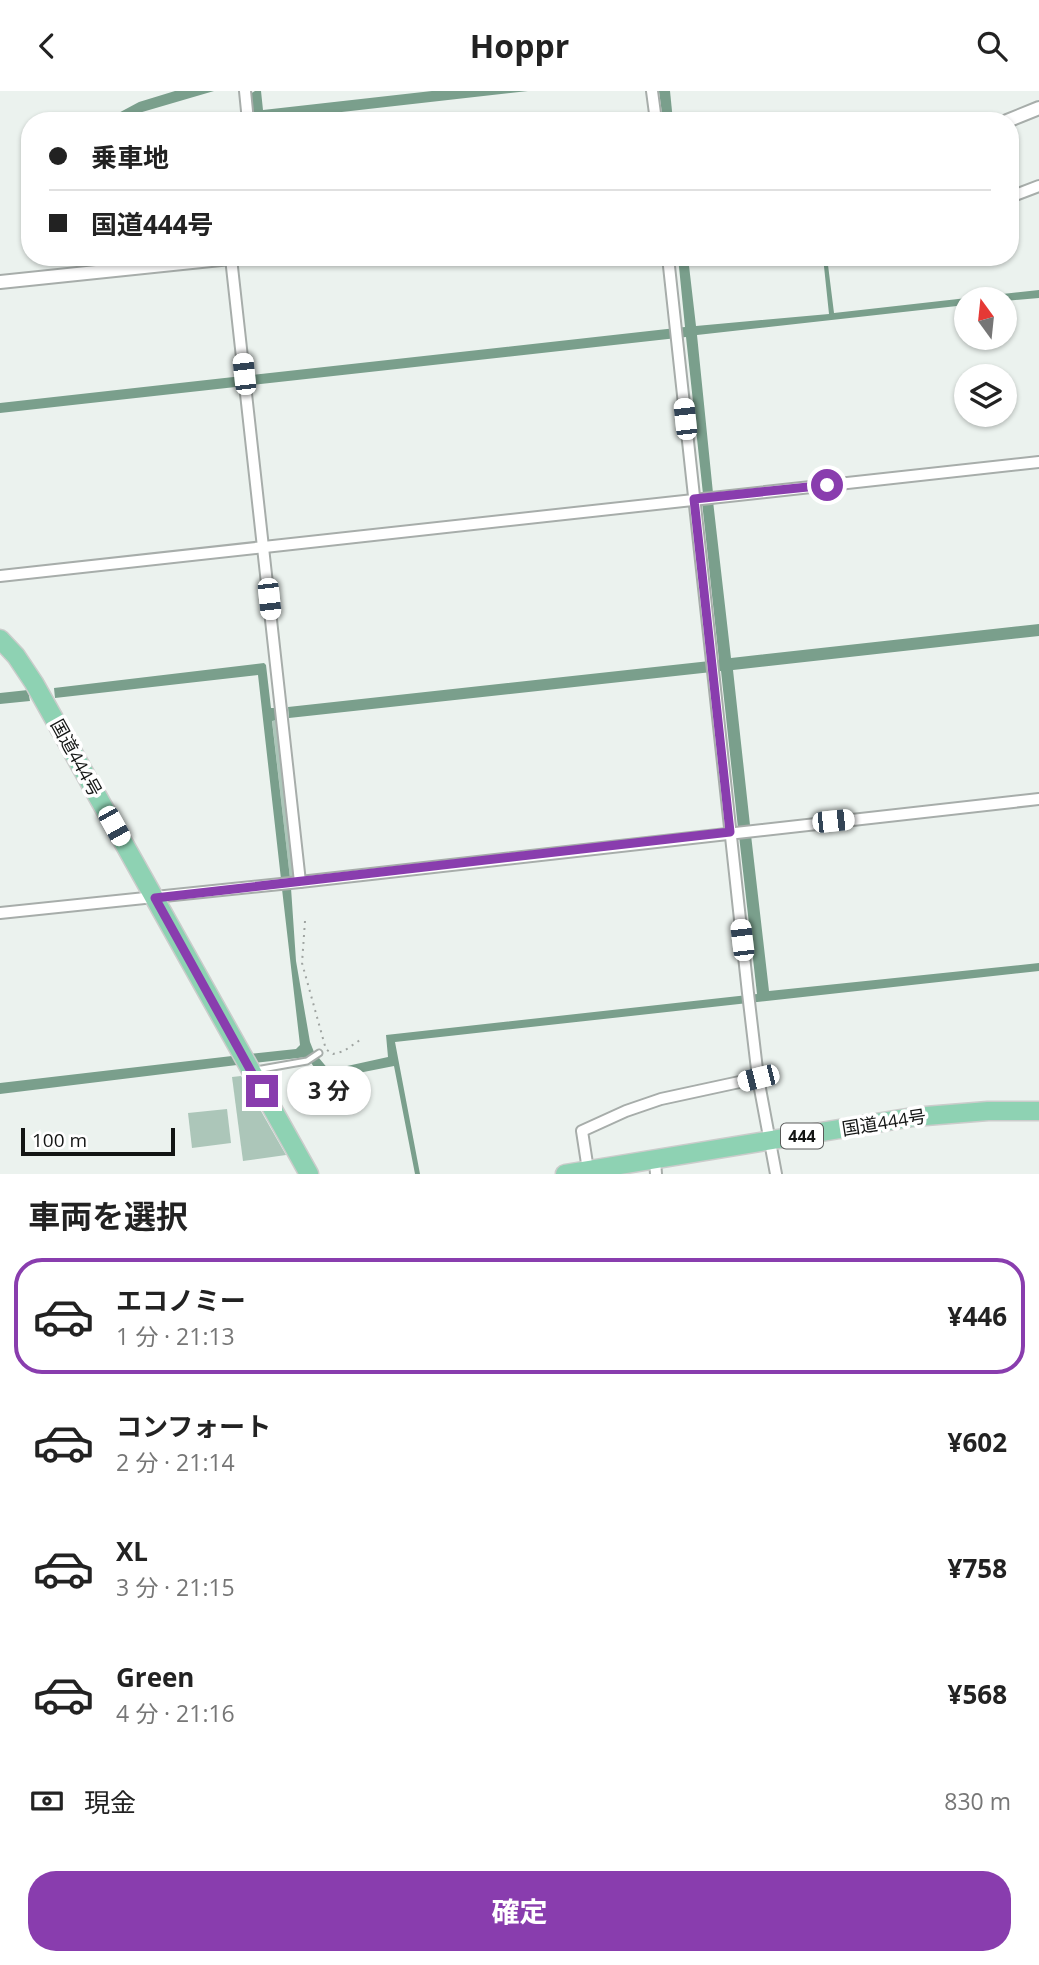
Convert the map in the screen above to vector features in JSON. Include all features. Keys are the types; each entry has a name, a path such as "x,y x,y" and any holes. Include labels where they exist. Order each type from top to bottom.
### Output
{"highway":[{"name":"国道444号","path":"0,639 16,656 34,683 309,1174"},
{"name":"国道444号","path":"565,1174 588,1170 656,1167 771,1141 913,1117 988,1111 1039,1111"}],"street":[{"path":"245,91 247,112"},
{"path":"652,91 655,112"},
{"path":"1019,116 1039,108"},
{"path":"1019,194 1039,186"},
{"path":"0,282 157,266"},
{"path":"236,266 244,374 300,882"},
{"path":"669,266 758,1078 776,1174"},
{"path":"0,576 1039,462"},
{"path":"0,913 1039,799"},
{"path":"588,1170 582,1131 661,1099 758,1078"}],"lane":[{"path":"251,1072 307,1061 323,1051"}],"path":[{"path":"305,921 302,963 323,1051 333,1054 344,1051 360,1040"}],"shaded area":[{"path":"175,91 214,91 142,112 120,112 139,102"},
{"path":"261,91 263,110 432,91 528,91 342,112 252,112 250,94"},
{"path":"659,91 670,91 672,112 662,112"},
{"path":"679,266 689,266 696,326 829,314 824,266 828,266 834,313 954,300 954,306 697,335 713,493 703,494 686,337 0,413 0,403 685,327"},
{"path":"1039,290 1039,298 1017,300 1017,292"},
{"path":"713,501 731,658 1039,624 1039,636 733,670 750,825 738,828 721,671 289,718 288,707 719,660 702,502"},
{"path":"264,663 271,708 277,708 278,719 272,721 290,878 281,879 258,675 55,698 54,688"},
{"path":"28,690 30,701 0,704 0,693"},
{"path":"278,719 294,876 290,878 272,720"},
{"path":"751,835 769,991 1039,963 1039,971 395,1042 420,1174 415,1174 394,1066 323,1080 307,1057 254,1063 249,1054 296,1049 300,1045 282,889 291,888 296,961 310,1042 314,1052 329,1070 388,1057 386,1035 757,994 739,836"},
{"path":"232,1056 237,1065 0,1094 0,1083"},
{"path":"241,1076 286,1155 243,1161 232,1077"},
{"path":"227,1109 231,1143 192,1148 188,1113"}],"route":[{"path":"262,1091 155,898 730,832 694,499 827,485"}]}
